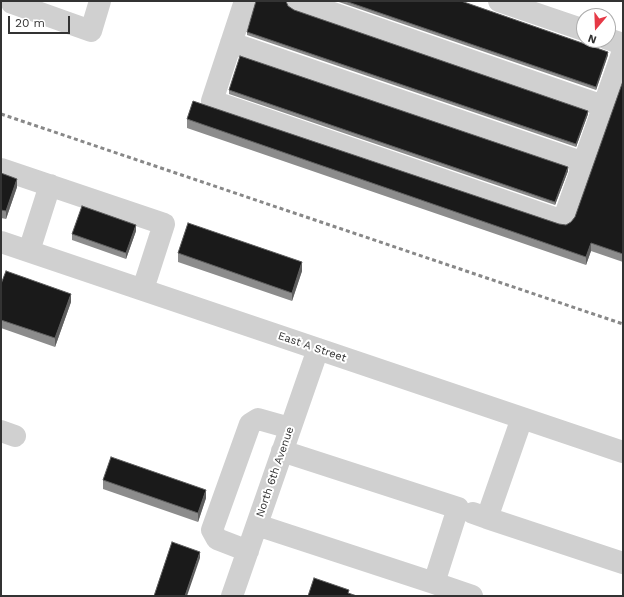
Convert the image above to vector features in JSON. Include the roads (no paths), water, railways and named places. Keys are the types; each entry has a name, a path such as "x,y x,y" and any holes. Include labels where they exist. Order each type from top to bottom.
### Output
{"street":[{"path":"12,3 91,31 100,1"},
{"path":"245,1 212,101 563,221 623,51"},
{"path":"298,1 603,106"},
{"path":"499,1 576,27"},
{"path":"231,43 584,163"},
{"path":"1,169 164,224 143,289"},
{"path":"29,251 50,185"},
{"name":"East A Street","path":"1,242 623,452"},
{"name":"North 6th Avenue","path":"232,596 318,349"},
{"path":"487,518 522,418"},
{"path":"248,550 217,539 212,530 250,424 258,419 290,428"},
{"path":"282,451 623,563"},
{"path":"434,583 458,508"},
{"path":"257,524 472,596"}],"railway":[{"path":"1,114 623,324"}]}
